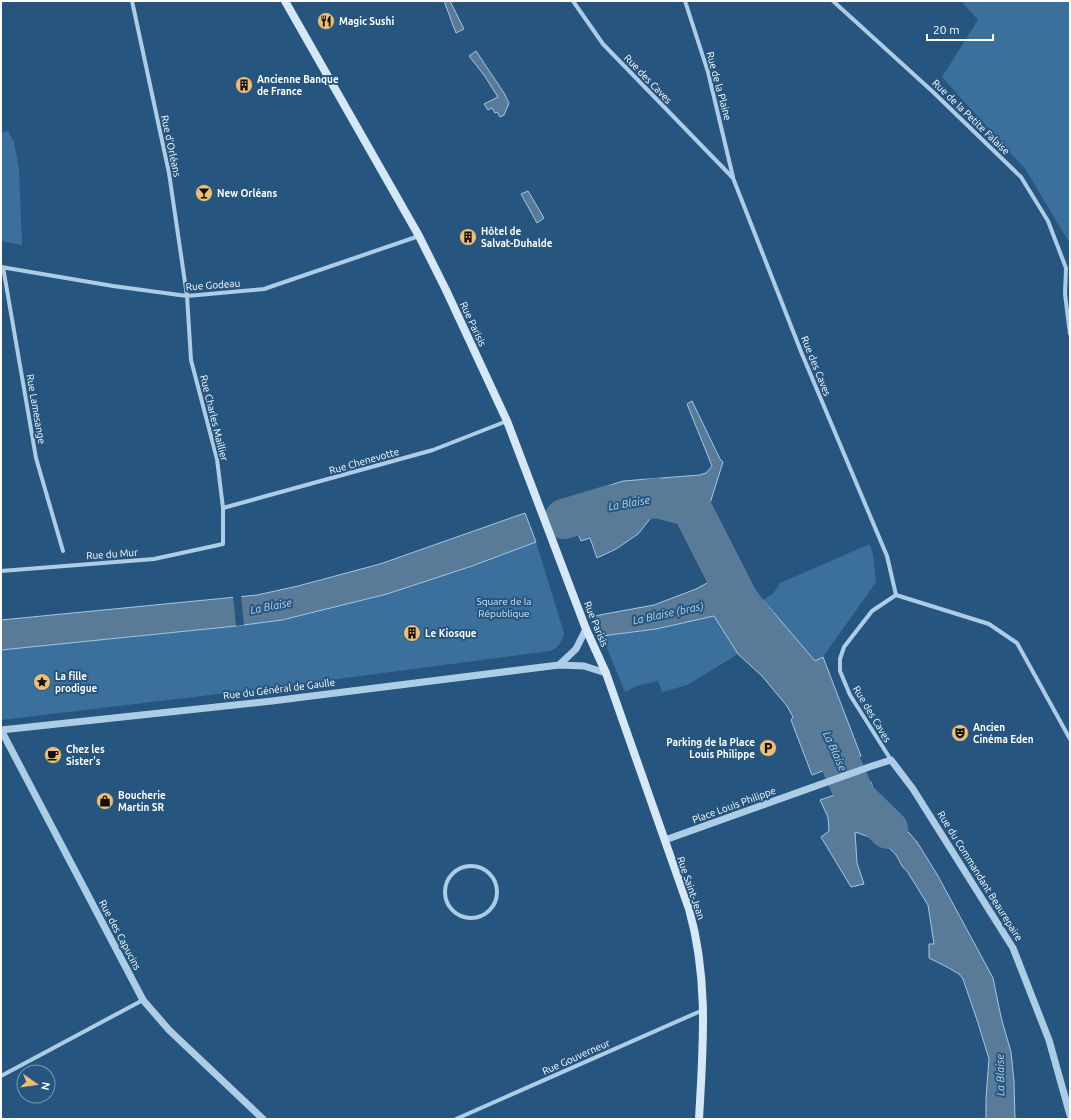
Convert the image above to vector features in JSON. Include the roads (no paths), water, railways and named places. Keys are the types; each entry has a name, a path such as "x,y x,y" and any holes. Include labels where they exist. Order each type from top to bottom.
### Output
{"main road":[{"name":"Rue Parisis","path":"285,1 419,236 446,290 507,421 586,630 606,673"},
{"name":"Rue Saint-Jean","path":"606,673 665,840 695,931 702,974 704,1010 699,1119"}],"street":[{"name":"Rue d'Orléans","path":"132,1 169,173 187,296"},
{"name":"Rue des Caves","path":"573,1 603,44 733,178 802,354 887,556 896,595 872,611 844,647 840,659 840,671 850,695 891,760"},
{"name":"Rue de la Plaine","path":"685,1 708,72 733,178"},
{"name":"Rue de la Petite Falaise","path":"833,1 932,91 1021,177 1048,221 1068,269"},
{"name":"Rue Godeau","path":"2,267 113,286 187,296 264,289 419,236"},
{"name":"Rue Lamesange","path":"2,267 36,458 64,551"},
{"path":"1068,269 1065,294 1070,334"},
{"name":"Rue Charles Maillier","path":"187,296 191,360 217,459 222,508 223,544"},
{"name":"Rue Chenevotte","path":"222,508 433,450 507,421"},
{"name":"Rue du Mur","path":"1,572 154,559 223,544"},
{"path":"896,595 989,624 1017,643 1070,739"},
{"path":"559,665 576,649 586,630"},
{"name":"Rue du Général de Gaulle","path":"1,730 272,701 559,665 584,666 606,673"},
{"name":"Rue des Capucins","path":"1,730 143,1000 169,1030 263,1119"},
{"name":"Place Louis Philippe","path":"665,840 891,760"},
{"name":"Rue du Commandant Beaurepaire","path":"891,760 913,789 1013,948 1050,1040 1070,1115"},
{"path":"466,866 474,866 482,868 495,880 498,888 497,897 494,905 488,912 471,918 455,912 446,898 445,890 447,882 455,872 466,866"},
{"path":"1,1076 143,1000"},
{"name":"Rue Gouverneur","path":"456,1119 704,1010"}],"water":[{"path":"444,1 450,1 464,29 456,33"},
{"path":"476,51 509,103 504,115 500,117 492,108 488,110 484,104 498,97 484,75 469,56"},
{"path":"528,191 544,218 537,223 521,194"},
{"path":"692,401 720,459 723,462 706,516 709,522 687,532 675,512 658,512 657,510 638,534 616,549 597,558 590,538 581,541 578,534 569,533 558,502 623,481 700,475 706,473 712,466 687,404"},
{"path":"525,513 536,542 472,566 387,594 282,620 1,650 1,620 257,595 298,586 380,564"},
{"name":"La Blaise (bras)","path":"744,581 763,600 815,661 823,657 861,756 812,775 791,720 793,717 787,706 762,676 738,654 714,616 656,629 602,636 594,616 654,605 696,589 709,582 713,589 716,588 715,586"},
{"path":"871,782 875,794 917,842 938,876 993,978 1001,1017 1011,1052 1014,1081 1015,1119 986,1119 989,1059 963,979 959,974 929,958 929,944 934,944 928,905 896,855 882,843 855,832 857,863 864,884 851,887 821,837 829,831 828,817 820,800"}],"waterway":[{"name":"La Blaise","path":"564,519 607,506 657,498 691,507 739,601 761,629"},
{"name":"La Blaise","path":"818,713 856,798 888,829"}],"place":[{"name":"Magic Sushi","path":"326,21"},
{"name":"Ancienne Banque de France","path":"244,85"},
{"name":"New Orléans","path":"204,193"},
{"name":"Hôtel de Salvat-Duhalde","path":"468,237"},
{"name":"Le Kiosque","path":"412,633"},
{"name":"La fille prodigue","path":"42,682"},
{"name":"Ancien Cinéma Eden","path":"960,733"},
{"name":"Parking de la Place Louis Philippe","path":"768,748"},
{"name":"Chez les Sister's","path":"53,755"},
{"name":"Boucherie Martin SR","path":"105,801"}],"park label":[{"name":"Square de la République","path":"504,606"}]}
